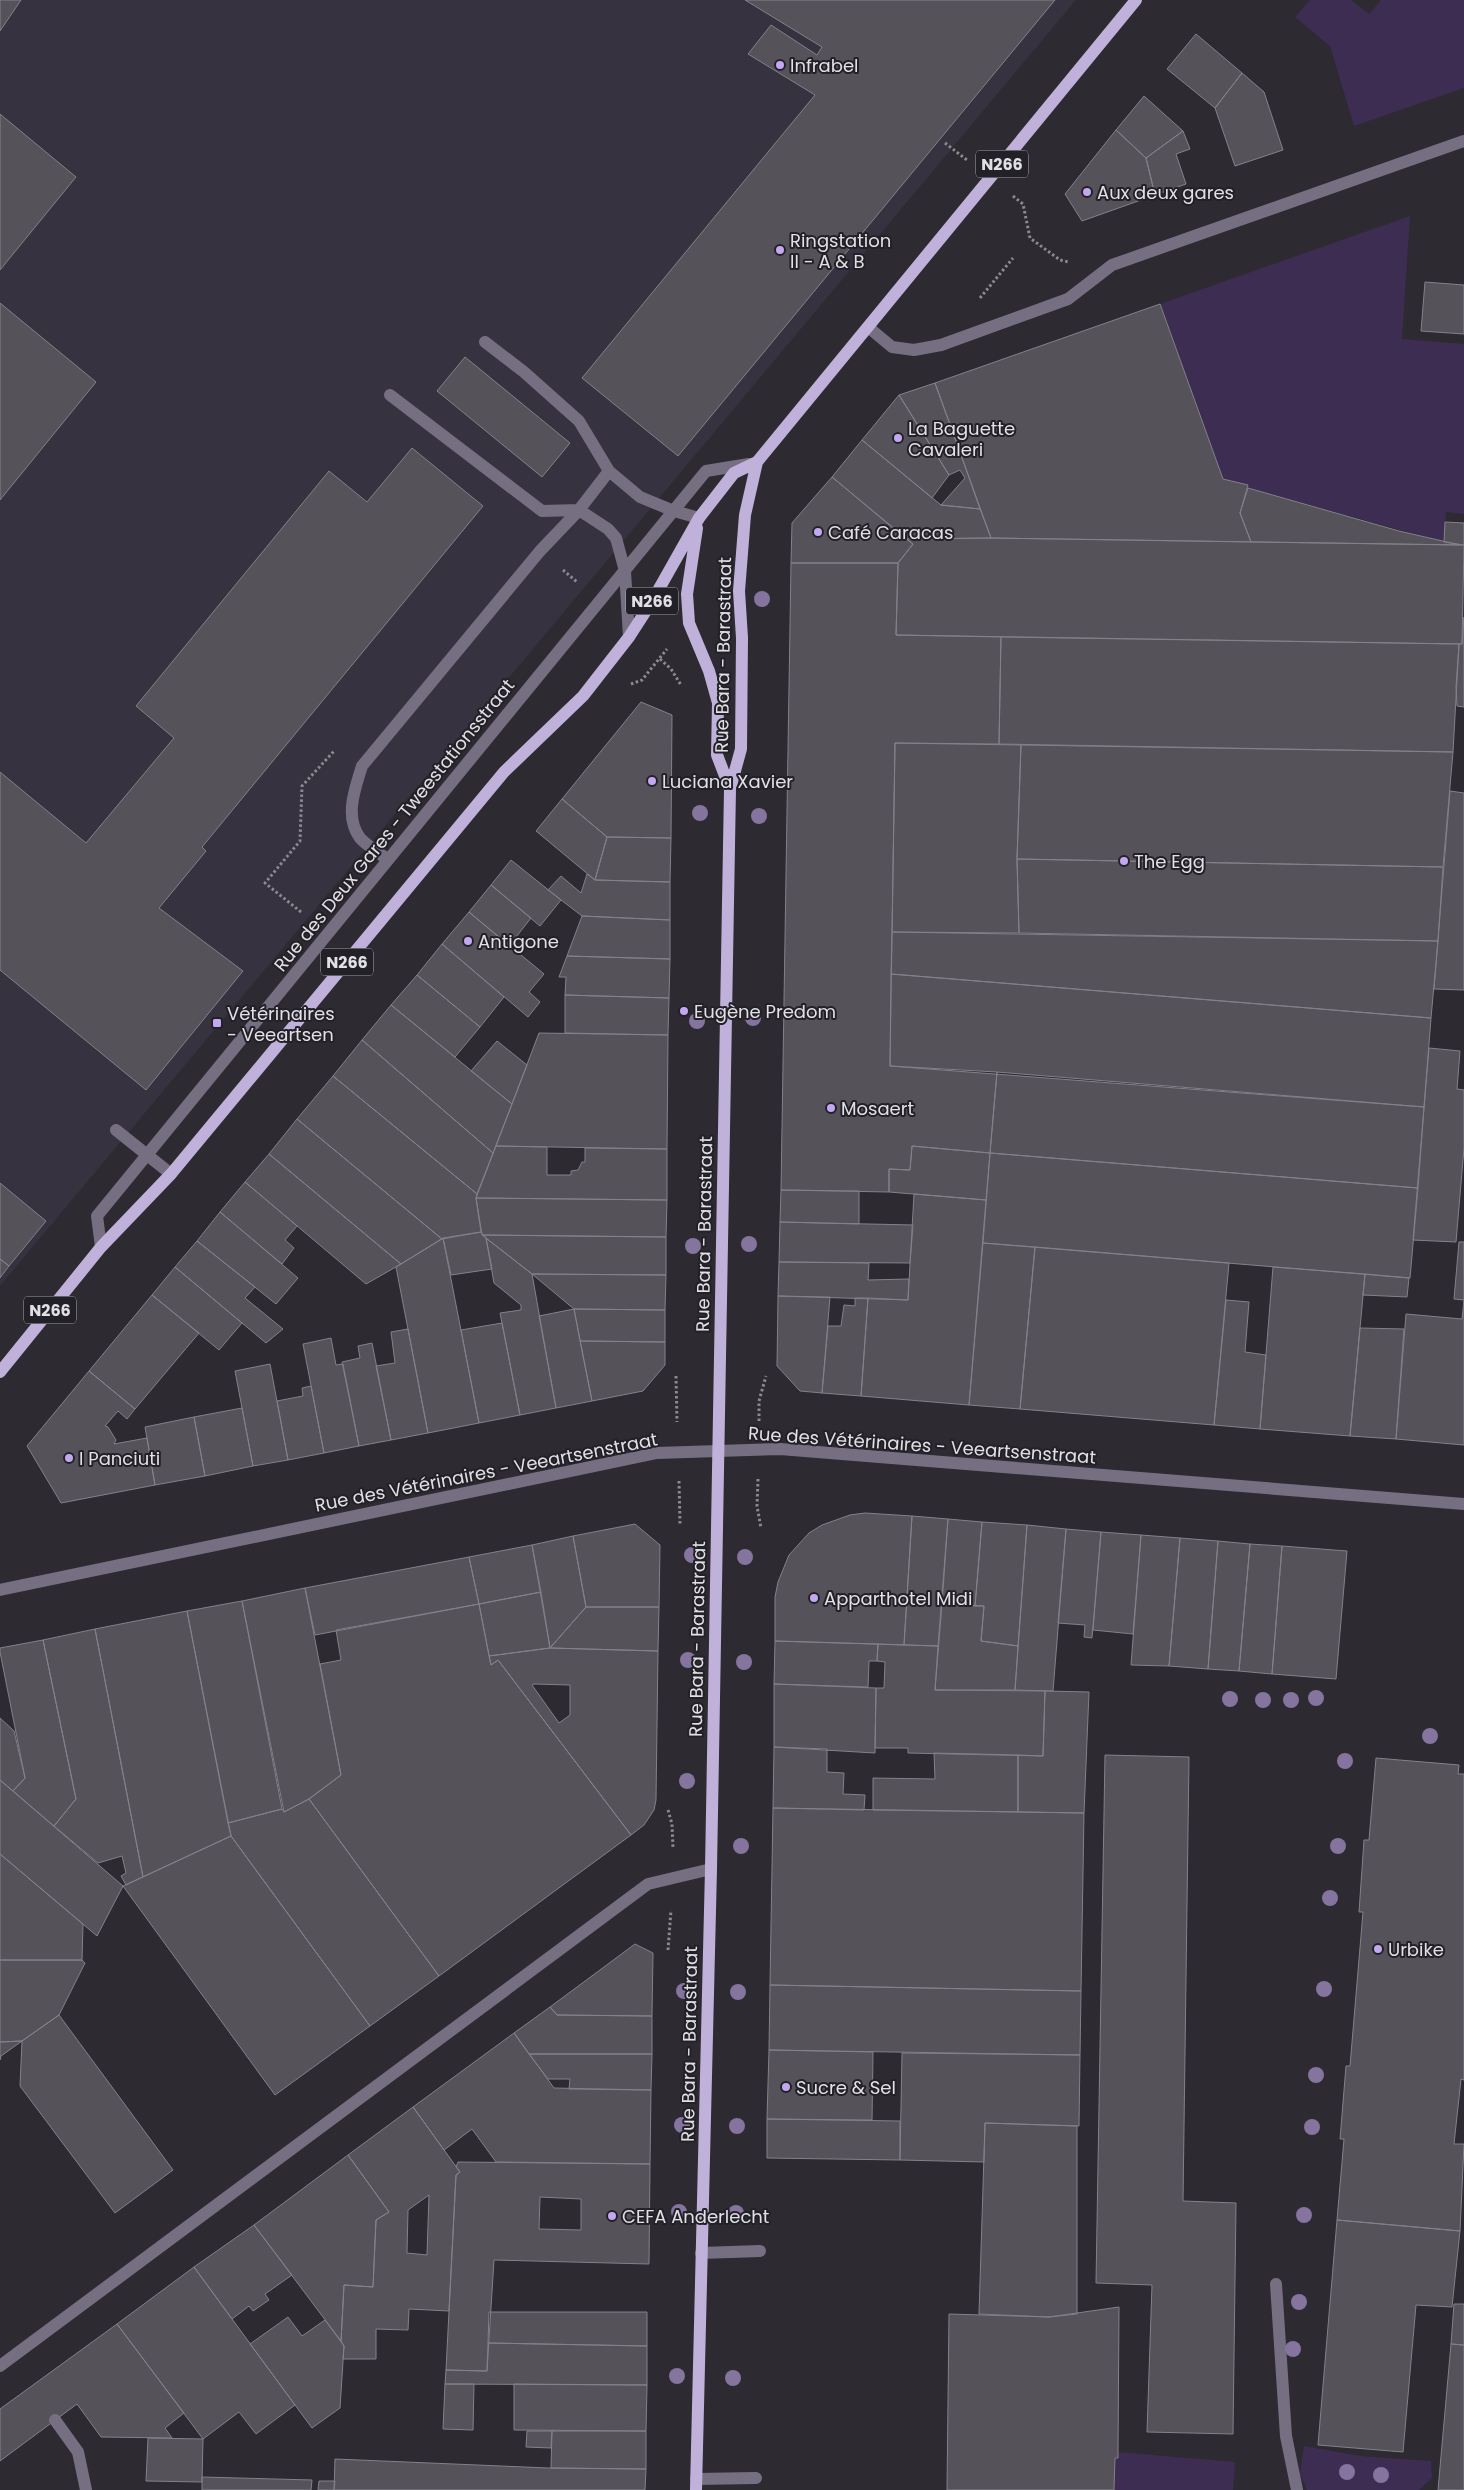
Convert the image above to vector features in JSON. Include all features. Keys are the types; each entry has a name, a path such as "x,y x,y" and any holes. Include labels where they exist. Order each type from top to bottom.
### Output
{"main road":[{"name":"N266","path":"0,1372 100,1247 171,1174 504,772 584,696 629,637 651,603 699,518 734,473 757,462 1136,0"},
{"name":"Rue Bara - Barastraat","path":"696,2485 711,1869 730,789 741,750 742,638 739,591 745,515 757,462"},
{"name":"Rue Bara - Barastraat","path":"699,518 687,594 689,623 709,671 718,703 717,755 730,789"}],"street":[{"path":"868,327 892,347 914,350 941,345 1068,299 1112,265 1464,142"},
{"path":"485,342 524,372 579,421 609,472 640,496 674,511 699,518"},
{"path":"390,395 542,511 579,510 608,529 616,538 625,570 629,637"},
{"name":"Rue des Deux Gares - Tweestationsstraat","path":"100,1247 97,1216 706,471 757,462"},
{"path":"388,860 360,838 355,826 350,807 362,766 533,558 579,510 609,472"},
{"path":"116,1130 171,1174"},
{"name":"Rue des Vétérinaires - Veeartsenstraat","path":"0,1590 657,1453 780,1449 1464,1504"},
{"path":"0,2366 648,1884 711,1869"},
{"path":"701,2253 760,2251"},
{"path":"1276,2284 1286,2436 1297,2490"},
{"path":"55,2420 78,2452 86,2490"},
{"path":"696,2485 756,2478"}],"path":[{"path":"1030,238 1060,260 1112,265"},
{"path":"977,301 1013,258"},
{"path":"660,659 670,668 682,688"},
{"path":"285,899 301,912"}],"shaded area":[{"path":"3,0 1076,0 0,1286 0,5"},
{"path":"1310,0 1351,0 1369,14 1381,0 1464,0 1464,88 1354,126 1330,46 1295,17"},
{"path":"1410,216 1402,339 1464,344 1464,514 1446,512 1444,542 1248,488 1247,485 1223,479 1160,304"},
{"path":"1304,2446 1361,2456 1431,2461 1432,2478 1419,2490 1307,2490 1300,2474"},
{"path":"1118,2452 1235,2462 1233,2490 1114,2490 1115,2458 1118,2458"}],"building":[{"path":"0,0 21,0 0,31"},
{"path":"745,0 1055,0 678,456 582,378 815,95 748,54 771,25 817,55 822,47"},
{"path":"1196,34 1242,73 1215,108 1167,69"},
{"path":"1242,73 1264,92 1283,150 1235,166 1215,108"},
{"path":"1144,96 1183,131 1146,158 1116,130"},
{"path":"0,114 76,177 0,270"},
{"path":"1116,130 1146,158 1155,195 1082,221 1065,194"},
{"path":"1183,131 1190,149 1176,154 1186,184 1155,195 1146,158"},
{"path":"1425,282 1464,285 1464,334 1421,331"},
{"path":"0,303 96,382 0,500"},
{"path":"1160,304 1223,479 1248,485 1240,513 1251,542 991,538 935,383"},
{"path":"465,357 570,443 542,477 437,391"},
{"path":"935,383 980,509 941,505 965,478 960,470 949,475 899,395"},
{"path":"899,395 949,475 932,498 862,440"},
{"path":"862,440 941,505 980,509 991,538 906,539 832,477"},
{"path":"412,448 483,506 202,847 206,851 159,908 243,971 146,1090 0,970 0,772 86,843 174,738 136,706 329,471 367,502"},
{"path":"832,477 913,544 898,563 791,563 792,523"},
{"path":"1248,488 1399,531 1460,545 1251,542 1240,513"},
{"path":"1445,522 1464,523 1464,545 1444,542"},
{"path":"991,538 1464,545 1462,644 896,635 898,563 913,544 906,539"},
{"path":"791,563 898,563 896,635 1001,637 999,744 895,743 890,1066 997,1072 990,1153 912,1146 910,1170 889,1169 889,1192 781,1190"},
{"path":"1464,617 1464,707 1457,706 1456,687 1459,644 1462,644"},
{"path":"1001,637 1459,644 1453,752 999,744"},
{"path":"641,702 672,715 671,838 607,837 562,799"},
{"path":"895,743 1021,745 1017,859 1019,933 892,932"},
{"path":"1021,745 1453,752 1443,867 1017,859"},
{"path":"1450,791 1464,793 1464,990 1434,989"},
{"path":"562,799 607,837 595,880 536,831"},
{"path":"607,837 671,838 670,882 595,880"},
{"path":"1017,859 1443,867 1438,941 1019,933"},
{"path":"511,860 561,900 540,926 491,885"},
{"path":"587,874 595,880 670,882 670,920 582,916 548,890 561,876 581,893"},
{"path":"491,885 531,918 509,946 469,912"},
{"path":"469,912 544,974 529,992 540,1002 528,1017 442,944"},
{"path":"582,916 670,920 670,959 567,956"},
{"path":"892,932 1438,941 1431,1018 891,974"},
{"path":"442,944 504,997 480,1027 417,975"},
{"path":"567,956 670,959 669,998 565,995 566,977 559,977"},
{"path":"891,974 1431,1018 1424,1107 890,1066"},
{"path":"417,975 480,1027 455,1057 391,1005"},
{"path":"565,995 669,998 668,1035 565,1033"},
{"path":"391,1005 512,1104 493,1153 362,1040"},
{"path":"539,1033 668,1035 667,1149 496,1146"},
{"path":"362,1040 493,1153 477,1194 333,1076"},
{"path":"497,1041 527,1065 512,1104 471,1071"},
{"path":"1429,1048 1460,1051 1457,1089 1464,1090 1464,1148 1456,1242 1413,1240"},
{"path":"997,1072 1424,1107 1418,1188 990,1153"},
{"path":"333,1076 477,1194 481,1232 442,1239 297,1119"},
{"path":"297,1119 442,1239 401,1264 269,1154"},
{"path":"496,1146 547,1147 547,1175 571,1175 571,1171 578,1170 582,1162 585,1162 585,1148 667,1149 667,1200 476,1198"},
{"path":"912,1146 990,1153 986,1200 889,1192 889,1169 910,1170"},
{"path":"990,1153 1418,1188 1410,1278 983,1243"},
{"path":"269,1154 401,1264 366,1284 245,1182"},
{"path":"245,1182 297,1226 285,1240 294,1248 282,1264 220,1212"},
{"path":"0,1183 46,1221 9,1266 0,1259"},
{"path":"781,1190 859,1191 859,1224 780,1222"},
{"path":"914,1194 986,1200 969,1405 861,1396 868,1298 908,1300"},
{"path":"476,1198 667,1200 666,1237 482,1235"},
{"path":"220,1212 298,1278 276,1304 197,1241"},
{"path":"780,1222 913,1225 910,1263 779,1262"},
{"path":"481,1232 486,1238 492,1269 451,1275 443,1238"},
{"path":"482,1235 666,1237 666,1275 532,1274"},
{"path":"443,1238 479,1423 428,1433 396,1267"},
{"path":"486,1238 532,1274 556,1408 520,1415 500,1313 521,1310 521,1305 494,1283"},
{"path":"197,1241 255,1287 245,1298 283,1329 266,1343 175,1267"},
{"path":"1459,1242 1464,1242 1464,1300 1454,1299"},
{"path":"983,1243 1035,1247 1020,1409 969,1405"},
{"path":"1035,1247 1229,1263 1214,1425 1020,1409"},
{"path":"0,1259 9,1266 0,1278"},
{"path":"779,1262 869,1263 868,1280 909,1279 908,1300 778,1296"},
{"path":"175,1267 242,1323 219,1350 152,1295"},
{"path":"1273,1267 1365,1274 1350,1436 1260,1429"},
{"path":"532,1274 666,1275 665,1310 574,1309"},
{"path":"1365,1274 1409,1278 1407,1297 1363,1295"},
{"path":"152,1295 199,1333 135,1409 89,1371"},
{"path":"778,1296 830,1297 822,1393 800,1391 777,1366"},
{"path":"855,1298 868,1298 861,1396 822,1393 828,1326 841,1326 844,1305 855,1306"},
{"path":"1226,1300 1249,1302 1245,1352 1266,1355 1260,1429 1214,1425"},
{"path":"1464,1300 1464,1445 1396,1439 1406,1314 1462,1319"},
{"path":"574,1309 665,1310 665,1342 580,1341"},
{"path":"574,1309 592,1401 556,1408 539,1316"},
{"path":"502,1323 520,1415 479,1423 461,1330"},
{"path":"1360,1328 1404,1329 1396,1439 1350,1436"},
{"path":"408,1329 428,1433 391,1440 376,1366 395,1363 391,1332"},
{"path":"331,1338 336,1365 343,1364 359,1446 324,1453 303,1344"},
{"path":"580,1341 665,1342 665,1365 643,1391 592,1401"},
{"path":"372,1343 391,1440 359,1446 342,1362 360,1358 358,1346"},
{"path":"270,1364 288,1460 253,1466 235,1371"},
{"path":"89,1371 135,1409 127,1419 118,1411 105,1426 108,1427 116,1440 114,1444 147,1438 155,1485 61,1503 27,1446"},
{"path":"311,1386 324,1453 288,1460 277,1401 303,1396 302,1388"},
{"path":"242,1408 253,1466 205,1476 194,1417"},
{"path":"194,1417 205,1476 155,1485 145,1427"},
{"path":"865,1513 912,1516 904,1645 775,1641 775,1597 778,1582 789,1555 809,1533 822,1525 850,1515"},
{"path":"912,1516 948,1519 938,1646 904,1645"},
{"path":"948,1519 982,1522 975,1606 942,1604"},
{"path":"982,1522 1027,1525 1018,1646 981,1641 984,1606 975,1606"},
{"path":"635,1524 660,1545 659,1607 586,1607 573,1536"},
{"path":"1027,1525 1066,1529 1053,1691 1015,1690"},
{"path":"1066,1529 1101,1532 1092,1638 1084,1637 1085,1625 1058,1623"},
{"path":"1101,1532 1141,1535 1133,1634 1093,1630"},
{"path":"1141,1535 1180,1538 1169,1666 1131,1665"},
{"path":"573,1536 586,1607 550,1648 532,1545"},
{"path":"1180,1538 1218,1541 1208,1669 1169,1666"},
{"path":"1218,1541 1250,1544 1239,1671 1208,1669"},
{"path":"1250,1544 1282,1546 1272,1674 1239,1671"},
{"path":"532,1545 541,1592 479,1604 469,1557"},
{"path":"1282,1546 1347,1551 1336,1679 1272,1674"},
{"path":"469,1557 479,1604 315,1635 305,1588"},
{"path":"305,1588 341,1775 309,1799 284,1812 242,1601"},
{"path":"541,1592 550,1648 489,1656 479,1604"},
{"path":"242,1601 282,1809 228,1823 187,1611"},
{"path":"479,1604 491,1665 498,1660 631,1835 439,1976 309,1799 341,1775 320,1664 341,1660 336,1630"},
{"path":"942,1604 984,1606 981,1641 1018,1646 1015,1690 935,1690"},
{"path":"586,1607 659,1607 658,1651 550,1648"},
{"path":"187,1611 231,1836 143,1877 95,1629"},
{"path":"95,1629 143,1877 126,1885 121,1876 126,1873 122,1856 98,1863 54,1826 76,1799 43,1640"},
{"path":"43,1640 76,1799 54,1826 13,1791 25,1778 0,1652 0,1648"},
{"path":"775,1641 878,1644 877,1661 869,1661 868,1687 774,1684"},
{"path":"878,1644 938,1646 935,1690 1045,1691 1043,1756 908,1753 908,1748 875,1748 876,1688 884,1688 885,1662 877,1661"},
{"path":"550,1648 658,1651 656,1800 654,1810 644,1825 631,1835 498,1660 491,1665 489,1656","holes":["532,1685 570,1685 570,1715 559,1723"]},
{"path":"774,1684 876,1688 875,1753 774,1747"},
{"path":"1045,1691 1089,1692 1084,1813 1018,1812 1018,1755 1043,1756"},
{"path":"0,1718 14,1731 25,1778 13,1791 0,1780"},
{"path":"774,1747 827,1749 827,1772 844,1773 843,1794 865,1795 864,1810 773,1808"},
{"path":"934,1753 1018,1755 1018,1812 873,1810 873,1778 935,1779"},
{"path":"1105,1755 1189,1757 1183,2201 1236,2203 1233,2434 1147,2432 1152,2285 1096,2283"},
{"path":"1376,1758 1459,1765 1458,1774 1464,1774 1464,2080 1461,2079 1454,2144 1464,2144 1460,2231 1337,2220 1344,2139 1340,2139 1346,2066 1350,2066 1363,1912 1359,1912 1364,1840 1369,1840"},
{"path":"0,1780 123,1886 97,1936 0,1854"},
{"path":"309,1799 439,1976 370,2026 231,1836 228,1823 282,1809 284,1812"},
{"path":"773,1808 1084,1813 1081,1991 770,1985"},
{"path":"231,1836 370,2026 275,2095 123,1886"},
{"path":"0,1854 83,1924 82,1960 0,1960"},
{"path":"635,1944 653,1953 652,2016 557,2015 550,2007"},
{"path":"0,1960 82,1960 85,1963 59,2015 22,2041 0,2042"},
{"path":"770,1985 1081,1991 1080,2055 769,2050"},
{"path":"550,2007 557,2015 652,2016 652,2054 529,2054 514,2033"},
{"path":"59,2015 173,2170 115,2213 20,2086 22,2041"},
{"path":"514,2033 554,2088 651,2090 650,2164 496,2162 472,2129 444,2150 413,2107"},
{"path":"22,2041 1,2056 0,2060 0,2042"},
{"path":"769,2050 873,2052 872,2120 767,2119"},
{"path":"902,2053 1080,2055 1079,2126 985,2123 984,2162 900,2160"},
{"path":"529,2054 652,2054 651,2090 569,2089 570,2079 548,2079"},
{"path":"413,2107 460,2172 456,2175 449,2311 409,2309 408,2330 376,2329 376,2359 343,2359 344,2346 341,2341 344,2285 373,2287 376,2220 389,2212 348,2155","holes":["429,2195 427,2255 407,2253 408,2210"]},
{"path":"767,2119 900,2121 900,2160 767,2158"},
{"path":"985,2123 1077,2126 1077,2314 1049,2317 979,2314"},
{"path":"348,2155 389,2212 376,2220 373,2287 344,2285 341,2341 254,2225"},
{"path":"458,2162 650,2164 649,2264 494,2260 487,2371 446,2370 456,2175 460,2172 456,2167","holes":["540,2197 581,2199 581,2230 539,2229"]},
{"path":"1337,2220 1460,2231 1452,2307 1416,2305 1403,2452 1318,2445"},
{"path":"254,2225 292,2275 265,2294 269,2300 253,2311 249,2306 232,2319 194,2267"},
{"path":"194,2267 295,2405 256,2434 239,2412 203,2439 117,2324"},
{"path":"1454,2304 1464,2304 1464,2345 1451,2344"},
{"path":"1119,2307 1118,2458 1115,2458 1114,2490 947,2490 949,2314 1049,2317"},
{"path":"489,2312 647,2312 647,2346 488,2343"},
{"path":"288,2317 302,2336 325,2320 344,2346 340,2408 312,2428 250,2344"},
{"path":"117,2324 184,2413 165,2428 172,2438 101,2437 77,2404 0,2461 0,2409"},
{"path":"488,2343 647,2346 647,2385 445,2384 446,2370 487,2371"},
{"path":"1451,2344 1464,2345 1464,2490 1438,2490"},
{"path":"445,2384 474,2384 473,2430 443,2429"},
{"path":"514,2384 647,2385 646,2431 514,2430"},
{"path":"527,2431 552,2431 551,2448 526,2447"},
{"path":"552,2431 646,2431 646,2469 551,2468"},
{"path":"148,2438 203,2439 202,2482 146,2481"},
{"path":"335,2459 548,2468 646,2469 645,2490 334,2490"},
{"path":"202,2477 312,2480 311,2490 202,2490"},
{"path":"319,2481 335,2481 334,2490 318,2490"}],"place":[{"name":"Infrabel","path":"780,65"},
{"name":"Aux deux gares","path":"1087,192"},
{"name":"Ringstation II - A & B","path":"780,250"},
{"name":"La Baguette Cavaleri","path":"898,438"},
{"name":"Café Caracas","path":"818,532"},
{"name":"Luciana Xavier","path":"652,781"},
{"name":"The Egg","path":"1124,861"},
{"name":"Antigone","path":"468,941"},
{"name":"Eugène Predom","path":"684,1011"},
{"name":"Vétérinaires - Veeartsen","path":"217,1023"},
{"name":"Mosaert","path":"831,1108"},
{"name":"I Panciuti","path":"69,1458"},
{"name":"Apparthotel Midi","path":"814,1598"},
{"name":"Urbike","path":"1378,1949"},
{"name":"Sucre & Sel","path":"786,2087"},
{"name":"CEFA Anderlecht","path":"612,2216"}]}
